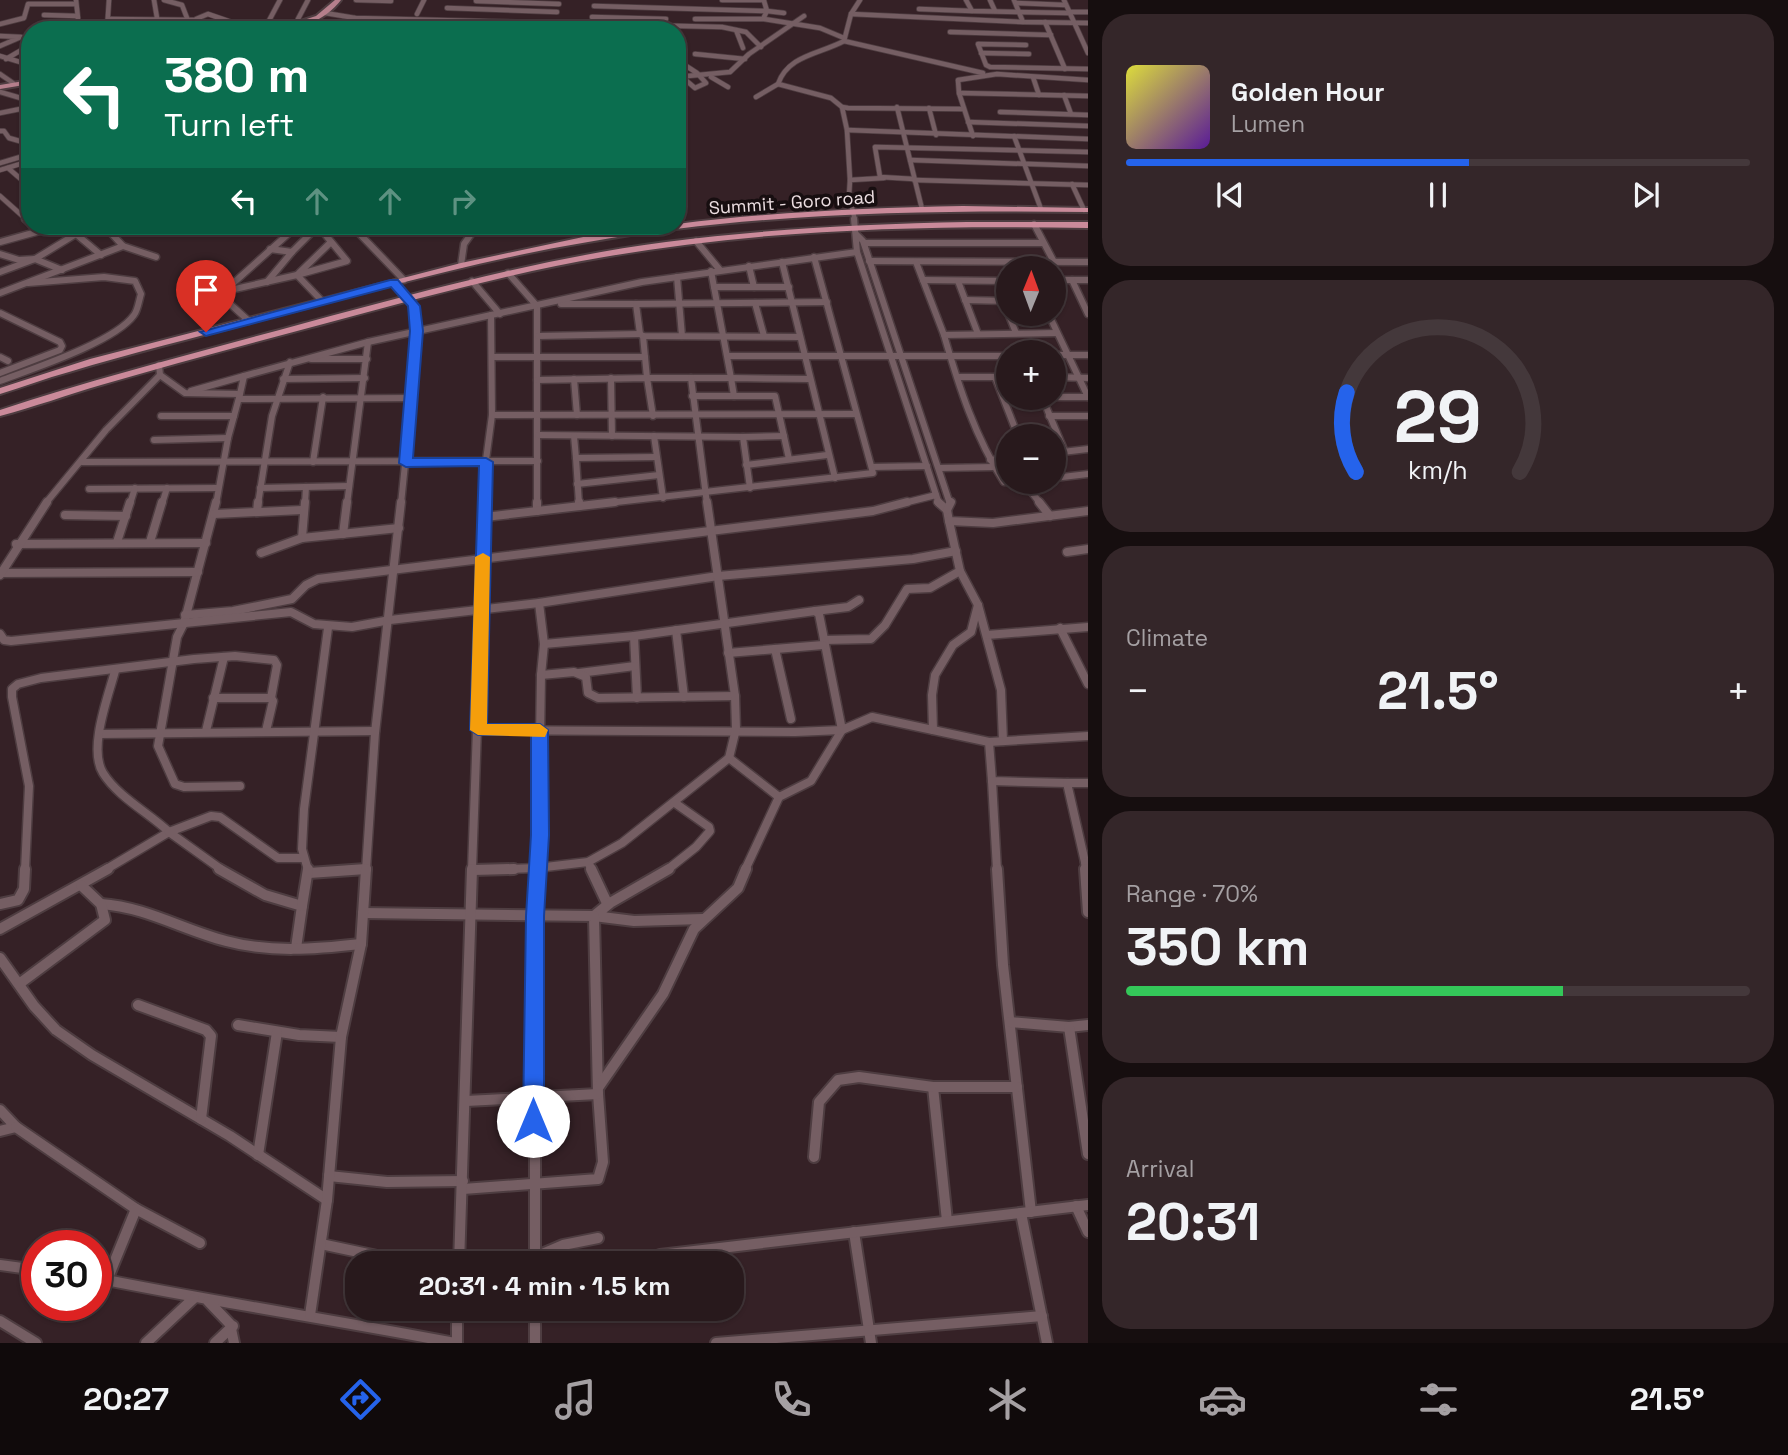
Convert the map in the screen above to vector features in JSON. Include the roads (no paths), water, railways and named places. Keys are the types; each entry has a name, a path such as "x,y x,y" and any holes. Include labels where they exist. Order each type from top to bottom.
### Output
{"highway":[{"name":"Summit - Goro road","path":"686,224 922,209 1086,210"},
{"path":"0,413 145,368 472,281 604,254 696,241 951,223 1088,225"},
{"name":"Summit - Goro road","path":"0,391 103,358 576,235"}],"main road":[{"path":"308,21 328,13 338,0"},
{"path":"313,21 344,0"},
{"path":"0,88 21,83"},
{"path":"0,88 21,83"}],"street":[{"path":"109,0 109,19 196,19 208,14 228,21"},
{"path":"154,0 157,18 154,21"},
{"path":"163,0 182,5 187,18"},
{"path":"269,21 280,0"},
{"path":"298,19 309,0"},
{"path":"356,0 391,1 386,13"},
{"path":"417,14 424,0"},
{"path":"443,21 450,0"},
{"path":"592,17 666,19 666,0"},
{"path":"707,0 707,9"},
{"path":"722,0 764,1 767,11 764,19"},
{"path":"756,97 778,84 785,66 828,51 844,39 851,14 860,0"},
{"path":"966,0 972,10"},
{"path":"990,0 995,11"},
{"path":"474,9 477,1 560,2 555,21"},
{"path":"0,24 24,18 26,5 75,2 77,21"},
{"path":"504,10 506,2"},
{"path":"1023,22 1015,2 1065,2 1088,53"},
{"path":"591,21 595,3 784,13"},
{"path":"447,8 557,12"},
{"path":"694,25 695,9"},
{"path":"919,9 1088,12"},
{"path":"328,13 355,18 491,21"},
{"path":"851,14 941,20 1088,23"},
{"path":"44,15 77,16"},
{"path":"686,77 718,75 736,69 745,59 804,16"},
{"path":"355,18 360,21"},
{"path":"695,19 764,19 820,28 849,44 990,74 1088,81"},
{"path":"1045,22 1065,69"},
{"path":"686,26 736,30 758,40 761,47"},
{"path":"736,30 743,48"},
{"path":"950,32 1051,35"},
{"path":"1003,34 1005,44"},
{"path":"1023,35 1035,68"},
{"path":"1080,35 1088,36"},
{"path":"0,36 21,37 0,46"},
{"path":"1026,45 979,43 988,66 1088,69"},
{"path":"6,59 21,50"},
{"path":"981,53 1029,54"},
{"path":"1002,53 1008,67"},
{"path":"695,54 745,59"},
{"path":"0,56 21,63"},
{"path":"686,81 695,88 706,83 687,67"},
{"path":"0,74 21,81"},
{"path":"973,135 959,93 958,80 990,74"},
{"path":"708,76 728,84 718,75"},
{"path":"1017,75 1088,81"},
{"path":"1033,77 1039,95"},
{"path":"778,84 831,98 842,107 964,109"},
{"path":"0,88 21,98"},
{"path":"959,93 1088,96"},
{"path":"995,94 1003,123"},
{"path":"1064,95 1072,114"},
{"path":"842,107 850,180 849,196 857,252 938,503 947,510"},
{"path":"897,107 922,209"},
{"path":"3,120 1,113 21,108"},
{"path":"929,108 936,135"},
{"path":"968,122 1088,124 1086,115 1000,112"},
{"path":"1066,125 1073,138"},
{"path":"846,130 1088,139"},
{"path":"0,139 2,132 21,143"},
{"path":"1014,136 1041,209"},
{"path":"15,140 21,138"},
{"path":"884,178 879,174 875,147 1088,152"},
{"path":"0,163 21,159"},
{"path":"910,160 1088,166"},
{"path":"0,170 21,162"},
{"path":"8,168 21,179"},
{"path":"850,180 884,178 1088,185"},
{"path":"1072,184 1086,210"},
{"path":"0,196 21,215"},
{"path":"1034,224 1051,256"},
{"path":"856,231 864,243 951,503 947,510 960,571 978,605 1002,690 1003,741"},
{"path":"1,240 22,235"},
{"path":"0,272 35,259 74,235"},
{"path":"77,235 101,255"},
{"path":"113,235 123,246 156,257"},
{"path":"249,321 220,295 286,235"},
{"path":"267,282 309,235"},
{"path":"226,291 347,261 325,235"},
{"path":"310,1315 327,1200 341,1037 361,944 375,731 390,620 416,331 414,306 410,298 360,235"},
{"path":"461,265 463,246 471,235"},
{"path":"696,241 720,270"},
{"path":"296,275 331,242"},
{"path":"864,243 1043,243"},
{"path":"0,293 123,246"},
{"path":"270,248 292,252"},
{"path":"184,393 368,342 642,282 857,252"},
{"path":"0,254 19,260"},
{"path":"485,517 873,473 814,257"},
{"path":"0,267 19,260 35,259 62,270"},
{"path":"869,261 996,264"},
{"path":"916,261 958,377 996,469"},
{"path":"782,262 827,455 835,478"},
{"path":"1066,262 1088,262"},
{"path":"749,266 754,287"},
{"path":"711,271 729,356 734,396"},
{"path":"508,273 537,306 537,511"},
{"path":"296,275 322,301"},
{"path":"677,277 682,336"},
{"path":"0,380 52,362 119,329 135,314 141,294 135,281 117,278 28,283"},
{"path":"923,280 996,281"},
{"path":"1066,280 1088,280"},
{"path":"1072,280 1088,314"},
{"path":"472,281 500,314"},
{"path":"958,281 978,334"},
{"path":"714,287 789,287"},
{"path":"965,300 996,301"},
{"path":"548,304 827,302"},
{"path":"755,303 764,336"},
{"path":"636,304 653,416"},
{"path":"0,313 60,342 62,346 60,350 45,357 0,373"},
{"path":"460,1251 486,462 492,415 491,316"},
{"path":"1013,326 1016,334"},
{"path":"1054,326 1088,397 1066,397"},
{"path":"944,335 1058,333"},
{"path":"538,335 800,337"},
{"path":"343,534 368,342"},
{"path":"1069,355 1088,355"},
{"path":"729,356 996,356"},
{"path":"0,357 8,361"},
{"path":"493,357 645,357"},
{"path":"301,359 367,359"},
{"path":"257,512 263,462 282,379 290,362"},
{"path":"159,365 160,375 184,393 278,398 411,398"},
{"path":"160,375 106,430 46,503 16,544 0,574 198,572"},
{"path":"240,786 184,787 175,784 160,756 158,734 177,637 185,619 214,514 228,438 244,376"},
{"path":"958,377 995,377"},
{"path":"1066,377 1088,378"},
{"path":"282,379 365,378"},
{"path":"611,378 612,436"},
{"path":"473,870 537,868 588,862 622,843 729,758 736,729 735,696 691,378"},
{"path":"771,378 789,459"},
{"path":"574,379 577,415"},
{"path":"537,380 809,379"},
{"path":"692,396 775,396"},
{"path":"313,462 323,397"},
{"path":"1047,410 1053,424"},
{"path":"492,415 856,414"},
{"path":"161,416 234,416"},
{"path":"1049,416 1088,416"},
{"path":"538,435 784,436"},
{"path":"574,436 579,506"},
{"path":"654,436 663,498"},
{"path":"743,437 750,488"},
{"path":"154,440 228,438"},
{"path":"1066,452 1088,449"},
{"path":"746,465 827,455"},
{"path":"576,458 656,457"},
{"path":"82,461 538,461"},
{"path":"939,468 996,462"},
{"path":"872,467 927,466"},
{"path":"1066,477 1088,474"},
{"path":"577,484 659,475"},
{"path":"260,488 349,486"},
{"path":"302,538 302,510 306,487"},
{"path":"117,542 135,488"},
{"path":"150,542 167,488"},
{"path":"89,489 218,488"},
{"path":"1034,494 1050,516"},
{"path":"0,634 4,639 11,640 185,619 292,599 306,585 318,579 873,511 936,495"},
{"path":"214,514 302,510"},
{"path":"949,522 993,523 1088,510"},
{"path":"65,515 126,516"},
{"path":"261,553 302,538 399,528"},
{"path":"16,544 206,543"},
{"path":"1067,552 1088,549"},
{"path":"185,619 291,612 308,622 328,628 371,626 390,620 539,603 718,576 913,559 956,551"},
{"path":"728,653 871,639 884,625 908,589 930,588 960,571"},
{"path":"291,612 292,599"},
{"path":"544,644 634,636 849,607 859,600"},
{"path":"535,1251 535,916 540,835 541,675 544,644 539,603"},
{"path":"933,730 931,691 935,669 955,642 971,632 978,605"},
{"path":"466,1101 533,1099 598,1091 663,994 694,929 738,888 769,814 779,797 811,781 842,730 819,614 815,611"},
{"path":"987,635 1088,627"},
{"path":"296,948 309,873 302,849 304,809 328,628"},
{"path":"1060,628 1088,684"},
{"path":"677,630 684,696"},
{"path":"634,636 636,698"},
{"path":"775,649 791,719"},
{"path":"206,731 225,657"},
{"path":"22,917 18,900 23,889 29,786 12,689 26,681 225,657 274,660 277,665 271,698 273,701 266,731"},
{"path":"541,675 635,666"},
{"path":"115,671 100,734 98,754 102,771 169,832 231,879 266,895 302,906"},
{"path":"579,673 586,677 591,697 735,696"},
{"path":"213,698 271,698"},
{"path":"478,730 842,730 872,717 989,742 1088,736"},
{"path":"100,734 375,731"},
{"path":"989,742 1003,965 1017,1087 1026,1212 1047,1343"},
{"path":"729,758 779,797"},
{"path":"992,781 1088,783"},
{"path":"1067,783 1086,862 1088,912"},
{"path":"329,1176 463,1185 534,1185 598,1179 603,1162 598,1091 594,916 607,903 643,885 693,850 710,831 709,827 675,803"},
{"path":"0,929 81,885 169,832 212,816 220,817 278,858 304,858"},
{"path":"588,862 607,903"},
{"path":"309,873 366,869"},
{"path":"81,885 102,904 147,910 170,923 229,943 296,948 361,944"},
{"path":"0,904 18,900"},
{"path":"19,984 100,926 105,920 102,904"},
{"path":"363,913 594,916 634,921 703,919"},
{"path":"0,958 56,1030 327,1200"},
{"path":"138,1004 206,1030 211,1036 201,1119"},
{"path":"1010,1022 1069,1027 1088,1024"},
{"path":"238,1025 277,1032 341,1037"},
{"path":"1069,1027 1088,1154"},
{"path":"258,1155 277,1032"},
{"path":"814,1157 819,1102 838,1080 859,1077 933,1087 1017,1087"},
{"path":"933,1087 947,1221"},
{"path":"0,1110 16,1127 136,1209 200,1243"},
{"path":"0,1130 16,1127"},
{"path":"694,1251 1082,1205 1088,1233"},
{"path":"112,1258 136,1209"},
{"path":"853,1232 870,1337"},
{"path":"552,1251 563,1245 598,1238"},
{"path":"321,1244 354,1251"},
{"path":"2,1268 21,1269"},
{"path":"112,1281 208,1301 310,1315 456,1343 457,1321"},
{"path":"146,1343 194,1298"},
{"path":"208,1301 233,1326 234,1343"},
{"path":"716,1343 870,1337 1042,1316"},
{"path":"0,1321 36,1343"},
{"path":"535,1321 535,1343"},
{"path":"215,1343 233,1326"}]}
